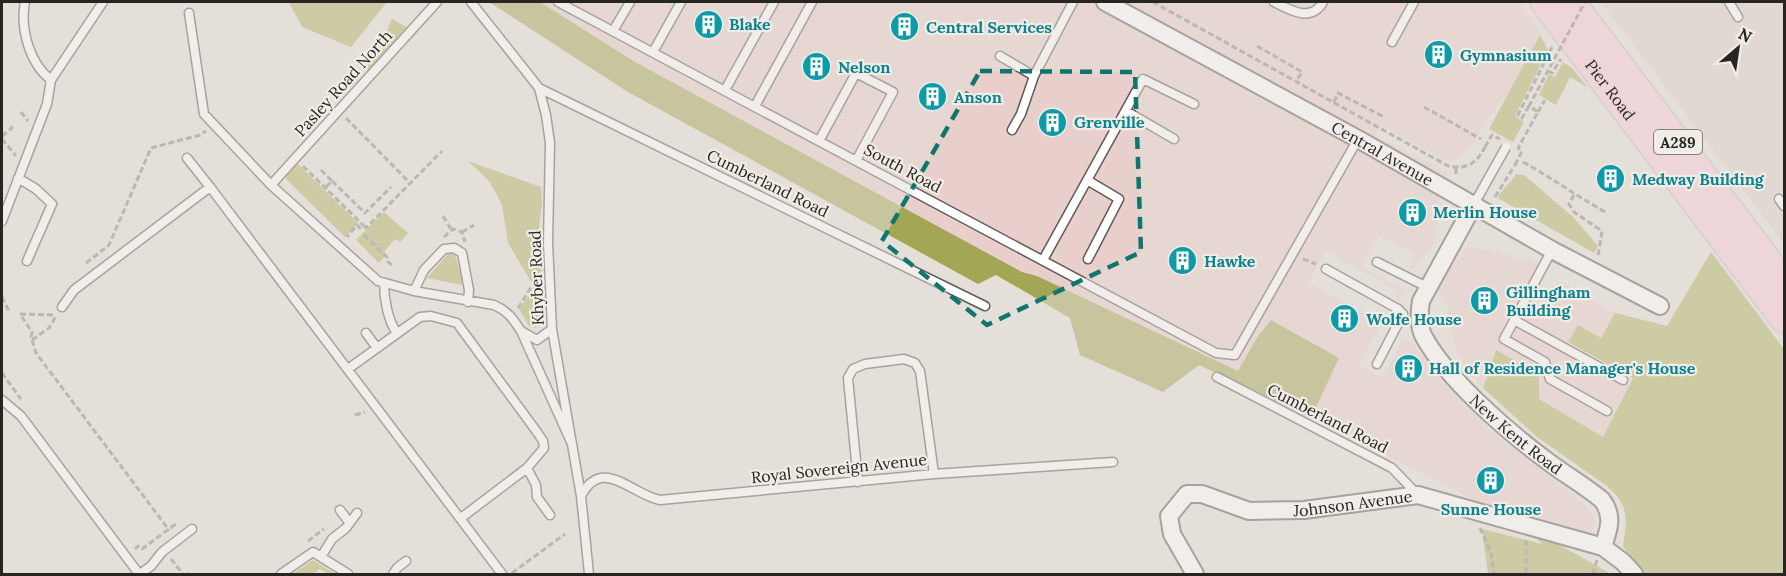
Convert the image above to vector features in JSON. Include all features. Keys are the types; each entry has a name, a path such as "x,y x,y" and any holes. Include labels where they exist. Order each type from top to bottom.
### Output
{"main road":[{"name":"Pier Road","path":"1544,2 1785,319"},
{"name":"Pier Road","path":"1572,2 1785,282"}],"street":[{"name":"Central Avenue","path":"1105,2 1358,140 1552,250 1660,306"},
{"path":"1411,313 1421,301 1473,206"},
{"name":"New Kent Road","path":"1411,313 1443,363 1484,408 1516,437 1602,500 1608,508 1611,519 1603,547"},
{"name":"Johnson Avenue","path":"1195,574 1172,534 1169,516 1187,494 1202,494 1249,511 1304,510 1418,495 1603,547 1623,562 1634,574"}],"lane":[{"path":"25,2 24,27 32,56 42,73 51,80"},
{"path":"2,221 47,104 51,80 103,2"},
{"name":"Pasley Road North","path":"272,185 437,2"},
{"name":"Khyber Road","path":"471,2 539,88 546,115 550,143 548,243 552,329 581,495 590,574"},
{"name":"South Road","path":"558,2 1216,353 1235,354 1293,254"},
{"path":"613,31 630,2"},
{"path":"653,52 681,2"},
{"path":"724,90 774,2"},
{"path":"755,106 812,2"},
{"path":"1012,130 1021,114 1034,76 1073,2"},
{"path":"1274,2 1302,14 1314,12 1323,2"},
{"path":"1392,42 1414,2"},
{"path":"1729,2 1738,17"},
{"path":"189,13 204,114 272,185 375,278 384,283 414,291 494,305 504,309 521,331 572,444"},
{"path":"1000,56 1034,76"},
{"path":"819,141 856,73 893,92 856,161"},
{"path":"1043,260 1143,79 1194,104"},
{"name":"Cumberland Road","path":"539,88 985,306"},
{"path":"1125,111 1174,139"},
{"path":"1293,254 1358,140"},
{"path":"1473,206 1506,147"},
{"path":"187,158 502,574"},
{"path":"18,178 41,193 52,204 27,261"},
{"path":"1087,180 1119,199 1088,259"},
{"path":"62,307 74,290 149,228 210,187"},
{"path":"414,291 424,270 444,249 454,248 462,253 469,290 468,302"},
{"path":"1552,250 1503,339 1545,362 1550,379 1607,411"},
{"path":"1377,262 1427,287"},
{"path":"1326,269 1398,309 1411,313 1377,364"},
{"path":"384,283 384,295 393,328 398,333"},
{"path":"348,369 423,316 457,323 543,441 544,448 527,468 461,518"},
{"path":"1514,320 1623,380"},
{"path":"521,331 537,340 552,329"},
{"path":"366,333 377,348"},
{"path":"858,482 848,378 853,369 866,364 904,359 915,363 920,371 934,474"},
{"name":"Cumberland Road","path":"1217,377 1392,468 1418,495"},
{"path":"2,400 21,416 139,574 152,566 162,552 192,529"},
{"name":"Royal Sovereign Avenue","path":"581,495 587,483 596,479 614,479 623,482 642,495 660,500 934,474 1113,462"},
{"path":"527,468 536,485 537,497 550,515"},
{"path":"340,510 349,522"},
{"path":"321,557 332,539 357,513"},
{"path":"281,574 311,553 348,574"},
{"path":"394,574 406,561"}],"path":[{"path":"1153,2 1448,166 1464,167 1478,160 1485,147"},
{"path":"1552,47 1518,116 1522,118 1585,2"},
{"path":"1257,46 1302,72 1297,81"},
{"path":"1548,71 1552,73 1561,60"},
{"path":"1334,102 1338,93 1384,117"},
{"path":"1495,197 1515,165 1522,151 1518,148 1545,100"},
{"path":"1529,106 1538,112"},
{"path":"1424,107 1481,139"},
{"path":"339,111 410,183"},
{"path":"10,125 12,129 2,138 13,154 24,160"},
{"path":"349,233 357,225 361,229 364,226 366,228 442,152"},
{"path":"295,158 364,226"},
{"path":"1523,162 1607,213"},
{"path":"1456,168 1456,174"},
{"path":"321,170 365,213 391,187"},
{"path":"325,188 332,181"},
{"path":"1574,195 1569,204 1573,211 1602,231 1596,273"},
{"path":"347,210 354,203"},
{"path":"443,216 451,229"},
{"path":"462,232 474,225"},
{"path":"364,235 387,257 387,261 391,264 386,267"},
{"path":"1293,254 1326,269"},
{"path":"516,309 532,286"},
{"path":"2,297 9,311"},
{"path":"32,339 49,327 62,307"},
{"path":"51,314 20,314 32,332 37,355 169,530"},
{"path":"2,373 22,400"},
{"path":"1476,521 1491,553 1494,574"},
{"path":"137,547 141,549 179,522"},
{"path":"1526,526 1526,574"},
{"path":"167,538 174,532"},
{"path":"507,564 512,573 563,535 564,544"},
{"path":"133,550 140,554"}],"highlighted area":[{"path":"980,71 1135,72 1141,252 987,325 882,241"}],"shaded area":[{"path":"501,2 1520,2 1547,45 1485,122 1471,148 1455,160 1442,159 1380,125 1375,135 1447,172 1449,178 1438,203 1442,208 1432,247 1415,268 1409,269 1416,255 1379,235 1361,267 1405,291 1401,299 1398,302 1394,288 1326,251 1308,282 1382,323 1358,365 1382,378 1403,339 1412,343 1445,384 1490,430 1585,504 1595,520 1592,532 1590,535 1526,526 1311,418 1199,366 1201,369 925,232"},
{"path":"1600,2 1784,2 1784,244 1614,19"},
{"path":"1468,246 1539,263 1521,295 1543,308 1558,281 1615,313 1601,338 1578,326 1566,347 1629,382 1603,438 1538,399 1496,351 1483,388 1469,374 1457,354 1447,305 1436,285"}],"green space":[{"path":"289,2 387,2 351,47 302,27"},
{"path":"489,2 540,2 635,62 1022,272 1037,276 1238,371 1258,336 1271,320 1339,358 1311,418 1199,365 1163,392 1080,355 1070,318 996,275 978,284 628,92"},
{"path":"392,19 408,28 369,71 365,65 376,55"},
{"path":"1540,35 1548,50 1515,116 1524,122 1513,142 1489,129"},
{"path":"1563,62 1573,69 1587,87 1570,77 1556,105 1539,95 1549,74 1555,77"},
{"path":"468,161 541,187 542,205 539,227 544,319 535,328 529,326 519,309 533,290 533,285 508,243 502,205 489,181"},
{"path":"296,162 358,223 345,237 286,179 287,172"},
{"path":"1516,174 1524,175 1573,217 1598,246 1594,253 1498,198"},
{"path":"384,212 408,233 400,242 395,239 384,252 386,255 379,263 356,240"},
{"path":"1711,252 1784,349 1784,574 1640,574 1630,564 1633,561 1623,547 1626,520 1620,500 1607,486 1537,437 1483,388 1496,350 1539,374 1539,399 1603,437 1633,378 1568,342 1578,325 1601,338 1615,313 1667,326"},
{"path":"449,253 455,255 463,281 461,285 427,278"},
{"path":"1526,526 1609,574 1488,574 1482,529 1542,544"},
{"path":"313,560 335,574 329,574 320,569 313,574 293,574"}],"place":[{"name":"Blake","path":"708,24"},
{"name":"Central Services","path":"905,27"},
{"name":"Gymnasium","path":"1439,55"},
{"name":"Nelson","path":"817,67"},
{"name":"Anson","path":"933,97"},
{"name":"Grenville","path":"1053,122"},
{"name":"Medway Building","path":"1611,179"},
{"name":"Merlin House","path":"1412,212"},
{"name":"Hawke","path":"1183,261"},
{"name":"Gillingham Building","path":"1485,301"},
{"name":"Wolfe House","path":"1345,319"},
{"name":"Hall of Residence Manager's House","path":"1408,368"},
{"name":"Sunne House","path":"1491,481"}]}
